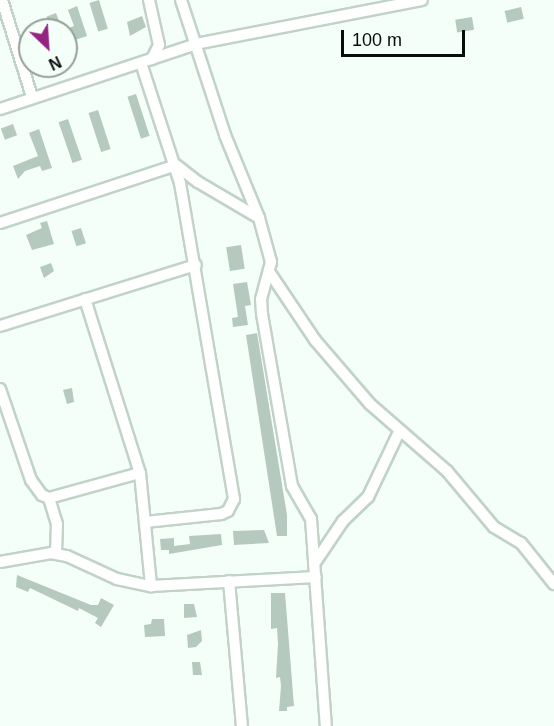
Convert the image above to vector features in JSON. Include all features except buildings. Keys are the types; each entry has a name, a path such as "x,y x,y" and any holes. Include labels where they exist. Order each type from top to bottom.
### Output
{"street":[{"path":"2,0 32,97"},
{"path":"149,0 159,45 152,59"},
{"path":"181,0 225,135 260,218 270,273 315,340 399,432 447,471 494,527 521,543 554,584"},
{"path":"0,109 196,44 368,5 422,0"},
{"path":"141,63 176,165 196,265 234,503 221,514 145,522"},
{"path":"176,165 198,182 260,218"},
{"path":"0,223 176,165"},
{"path":"0,326 196,265"},
{"path":"270,273 261,299 262,314 292,486 311,519 326,726"},
{"path":"85,299 140,473 151,586"},
{"path":"0,389 31,480 36,489 49,498 57,525 56,554"},
{"path":"314,564 343,521 365,502 399,432"},
{"path":"49,498 140,473"},
{"path":"0,562 56,554 117,579 151,586 316,577"},
{"path":"229,581 242,726"}]}
